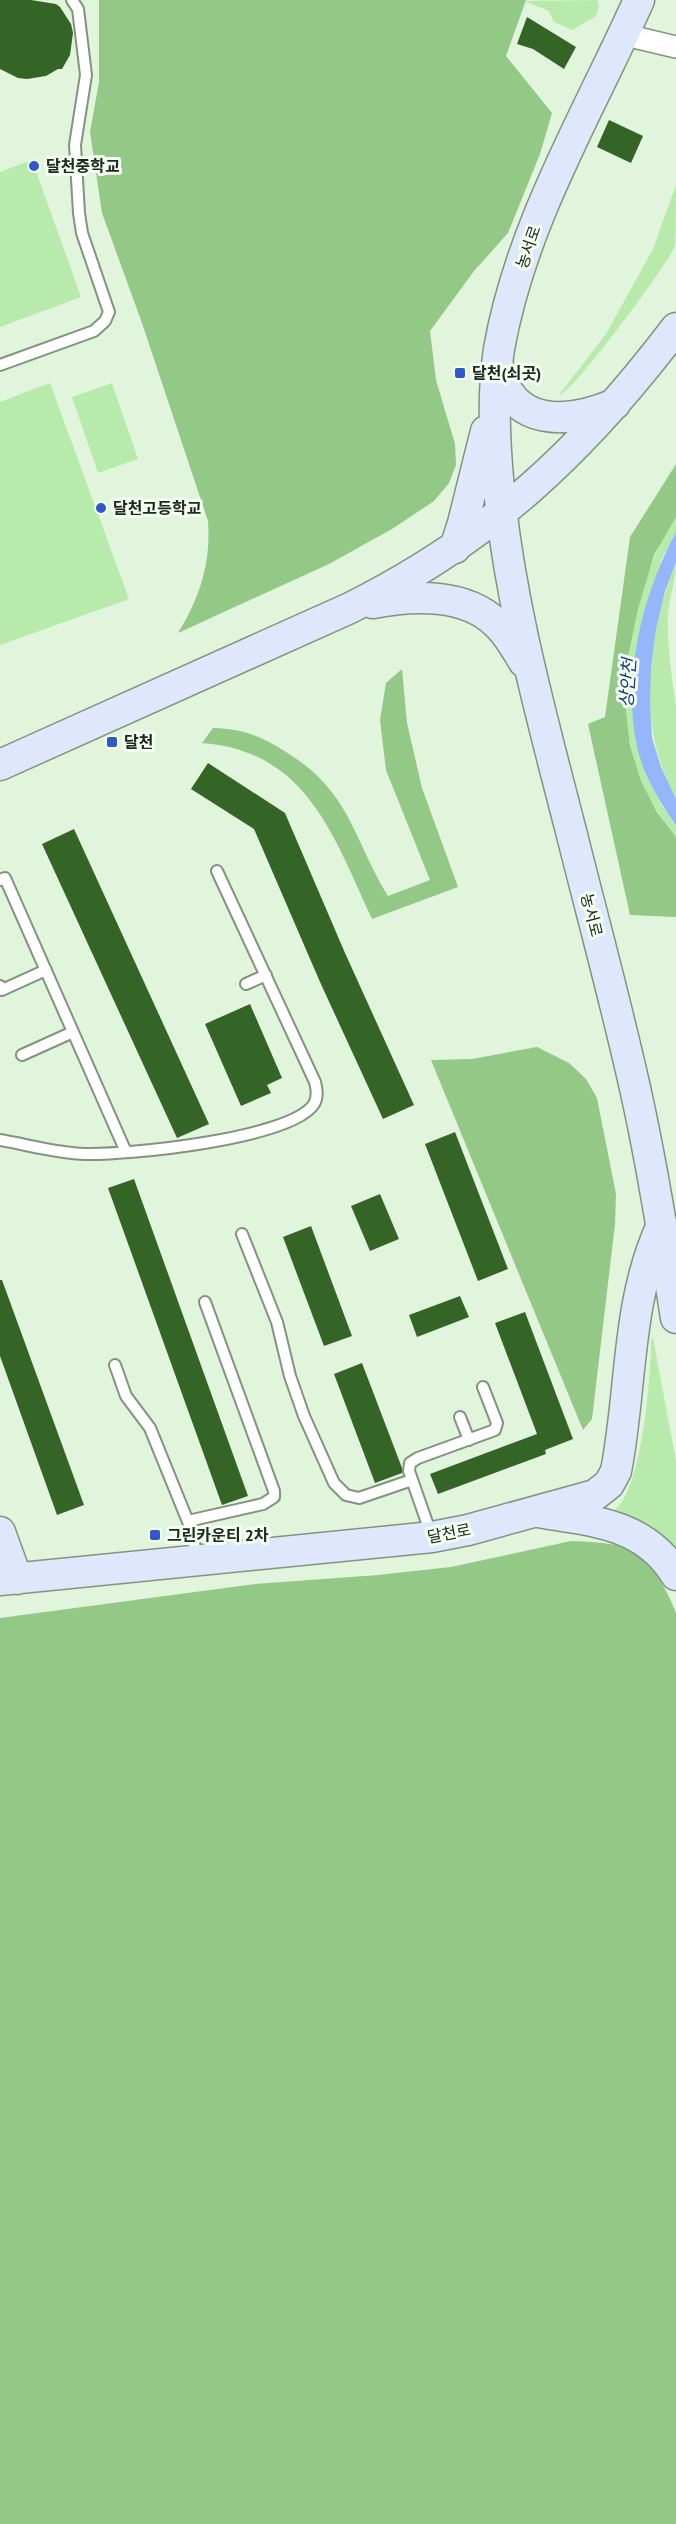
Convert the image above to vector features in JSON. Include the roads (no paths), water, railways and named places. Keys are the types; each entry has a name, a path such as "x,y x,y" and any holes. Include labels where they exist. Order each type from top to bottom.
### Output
{"street":[{"name":"농서로","path":"639,0 545,199 523,258 508,309 498,364 495,400 501,514 512,579 533,675 634,1086 662,1225 676,1318"},
{"path":"625,32 638,38 676,47"},
{"path":"0,765 350,608 388,589 455,548 501,514 547,474 618,402 676,328"},
{"path":"498,364 501,380 507,392 519,405 530,412 567,418 592,413 618,402"},
{"path":"455,548 495,400"},
{"path":"350,608 397,600 419,599 442,600 476,608 497,624 533,675"},
{"name":"달천로","path":"0,1532 8,1579 432,1537 468,1530 595,1495 609,1484 615,1471 620,1448 639,1290 651,1247 662,1225"},
{"path":"534,1512 596,1522 630,1532 651,1544 667,1559 676,1575"}],"lane":[{"path":"0,365 94,331 105,321 109,312 82,233 79,213 75,146 86,75 78,9 72,0"},
{"path":"0,1140 67,1153 126,1152 192,1146 234,1138 291,1119 314,1103 317,1089 315,1082 217,871"},
{"path":"0,880 4,878 126,1152"},
{"path":"0,986 2,990 46,970"},
{"path":"246,984 266,975"},
{"path":"22,1055 73,1032"},
{"path":"242,1234 277,1322 290,1376 304,1416 334,1483 346,1495 359,1498 412,1480"},
{"path":"188,1521 263,1504 274,1497 274,1491 205,1302"},
{"path":"115,1365 126,1396 150,1428 193,1533 196,1560"},
{"path":"432,1537 409,1470 410,1463 417,1458 491,1433 497,1427 483,1387"},
{"path":"460,1417 469,1440"}],"water":[{"path":"676,532 676,562 665,591 656,629 651,666 650,704 652,738 661,767 676,799 676,825 657,796 642,765 636,742 632,689 634,662 645,607 664,556"}],"place":[{"name":"달천중학교","path":"34,166"},
{"name":"달천(쇠곳)","path":"460,373"},
{"name":"달천고등학교","path":"101,508"},
{"name":"달천","path":"112,742"},
{"name":"그린카운티 2차","path":"155,1535"}],"water label":[{"name":"상안천","path":"628,683"}]}
